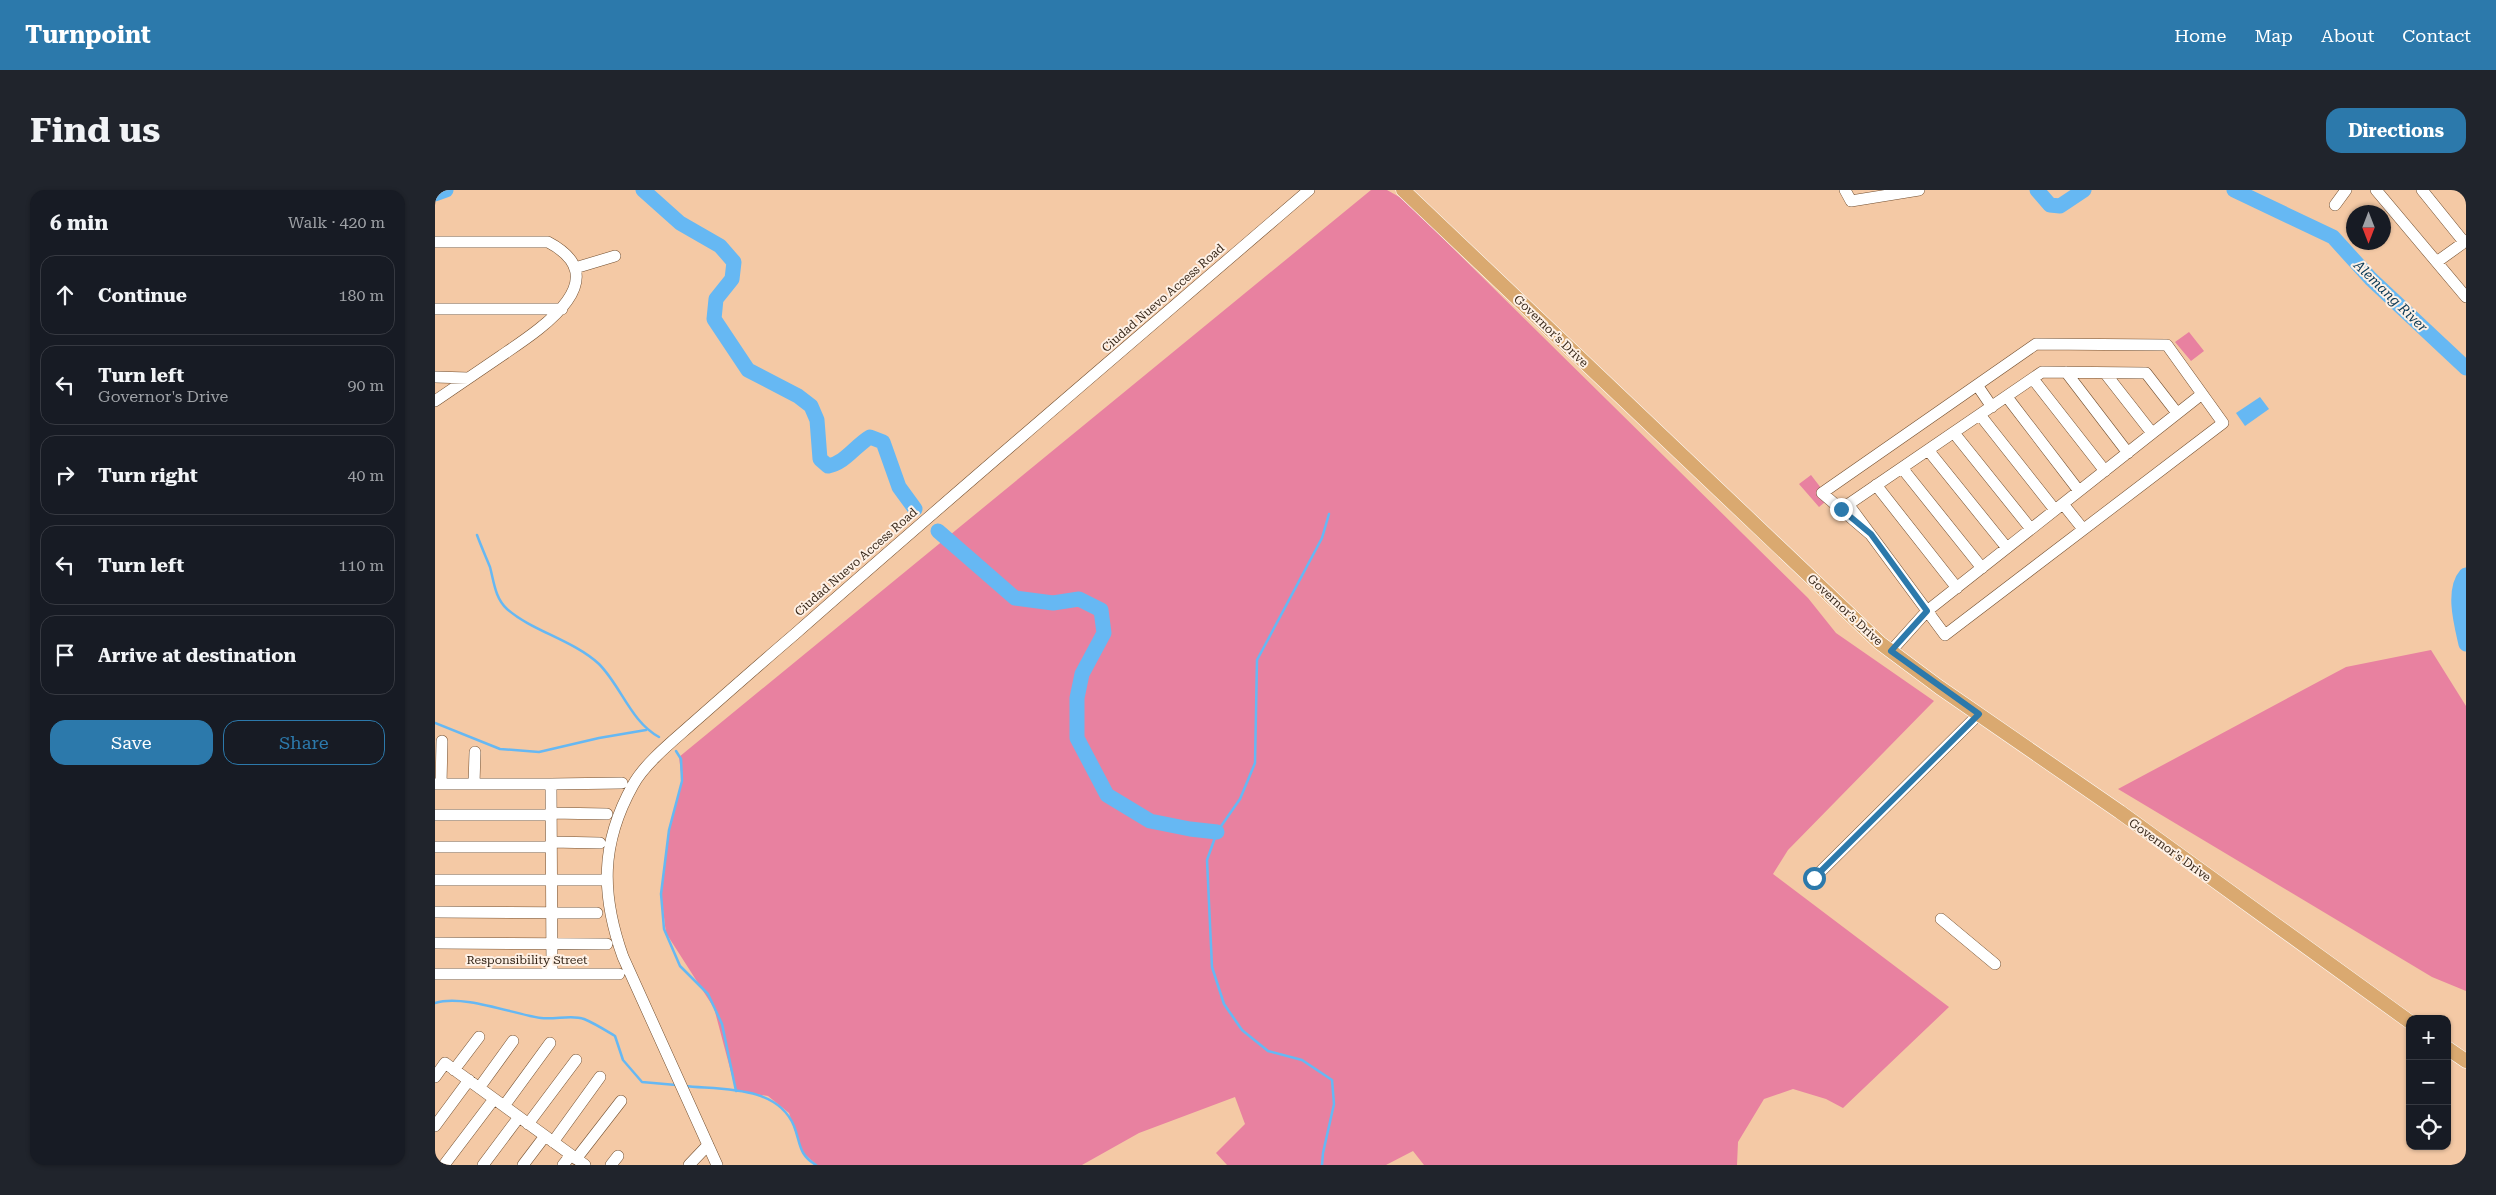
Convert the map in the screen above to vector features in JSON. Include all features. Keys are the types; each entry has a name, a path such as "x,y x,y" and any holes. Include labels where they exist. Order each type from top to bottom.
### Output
{"main road":[{"name":"Governor's Drive","path":"1403,190 1846,613 1891,651 2120,812 2406,1019"},
{"path":"2451,1051 2466,1061"}],"street":[{"name":"Ciudad Nuevo Access Road","path":"706,1140 623,957 613,929 607,898 608,852 621,806 634,781 660,754 818,613 1309,190"},
{"path":"1845,190 1851,201 1919,190"},
{"path":"2335,205 2346,190"},
{"path":"2422,190 2465,242 2438,261"},
{"path":"2384,193 2464,291"},
{"path":"435,242 548,242 560,248 575,268 575,286 570,299 545,326 435,401"},
{"path":"575,268 615,256"},
{"path":"435,309 562,309"},
{"path":"2036,344 2167,345 2223,423 1945,635 1871,534 1845,507 1822,493 1977,385 2036,344"},
{"path":"1845,507 2043,372 2146,373 2177,413"},
{"path":"2067,372 2127,453"},
{"path":"2105,373 2152,433"},
{"path":"435,377 468,378"},
{"path":"2033,379 2105,471"},
{"path":"1977,385 1992,407"},
{"path":"1891,651 1927,611 2202,394"},
{"path":"2007,397 2079,491"},
{"path":"1980,415 2059,507 2083,529"},
{"path":"1954,432 2031,529"},
{"path":"1928,450 2007,548"},
{"path":"1902,468 1982,568"},
{"path":"1876,485 1957,588"},
{"path":"1814,878 1979,714"},
{"path":"442,741 438,784 623,783"},
{"path":"474,784 475,752"},
{"path":"551,784 552,974"},
{"path":"435,815 607,814"},
{"path":"435,847 600,843"},
{"path":"435,880 607,880"},
{"path":"435,912 597,913"},
{"path":"1941,919 1995,964"},
{"path":"435,943 607,944"},
{"name":"Responsibility Street","path":"435,974 619,974"},
{"path":"454,1070 479,1037"},
{"path":"479,1088 513,1041"},
{"path":"504,1106 550,1043"},
{"path":"483,1165 524,1121 576,1060"},
{"path":"435,1077 445,1064 577,1159"},
{"path":"523,1165 549,1139 601,1077"},
{"path":"435,1126 469,1080"},
{"path":"444,1165 494,1099"},
{"path":"563,1165 577,1159 621,1101"},
{"path":"689,1165 706,1140"},
{"path":"706,1140 717,1165"}],"shaded area":[{"path":"1371,190 1387,190 1403,199 1808,598 1836,633 1934,701 1788,850 1773,874 1949,1007 1843,1108 1826,1099 1793,1089 1764,1099 1738,1142 1737,1165 1424,1165 1413,1151 1386,1165 1227,1165 1216,1153 1245,1124 1235,1097 1139,1133 1082,1165 817,1165 802,1152 789,1113 768,1096 736,1091 714,1008 666,933 661,894 669,830 682,781 679,757"},
{"path":"2189,332 2204,351 2191,361 2175,342"},
{"path":"1811,475 1821,488 1816,492 1825,502 1819,507 1799,484"},
{"path":"2431,650 2466,706 2466,991 2432,977 2118,789 2346,667"}],"water":[{"path":"2260,397 2269,409 2245,426 2236,413"}],"waterway":[{"path":"435,194 446,190"},
{"path":"643,190 680,223 720,246 734,262 732,279 716,299 714,319 748,370 798,396 811,406 817,420 820,459 828,466 845,458 870,437 883,442 899,487 915,509"},
{"name":"Alemang River","path":"2037,190 2050,205 2060,206 2084,190"},
{"name":"Alemang River","path":"2234,190 2333,237 2371,279 2466,368"},
{"path":"1322,1165 1334,1104 1332,1080 1302,1060 1268,1051 1242,1030 1224,1004 1212,967 1207,860 1217,832 1240,799 1255,763 1257,660 1322,538 1329,514"},
{"path":"938,531 1015,598 1053,603 1079,599 1101,610 1104,633 1082,674 1077,698 1077,738 1107,795 1150,821 1217,832"},
{"path":"477,535 490,567 497,595 503,605 528,624 577,648 599,664 641,722 659,737"},
{"name":"Alemang River","path":"2466,575 2462,582 2459,599 2459,609 2466,644"},
{"path":"435,723 500,749 539,752 599,738 646,730"},
{"path":"676,751 681,759 682,781 669,830 661,894 664,929 680,966 708,994 722,1024 736,1091"},
{"path":"435,1003 459,1001 541,1018 574,1017 584,1019 615,1036 623,1060 642,1082 676,1085"},
{"path":"684,1086 747,1092 762,1096 775,1103 786,1113 794,1126 803,1153 816,1165"}],"route":[{"path":"1814,878 1899,796 1979,714 1891,651 1927,611 1871,534 1841,509"}]}
